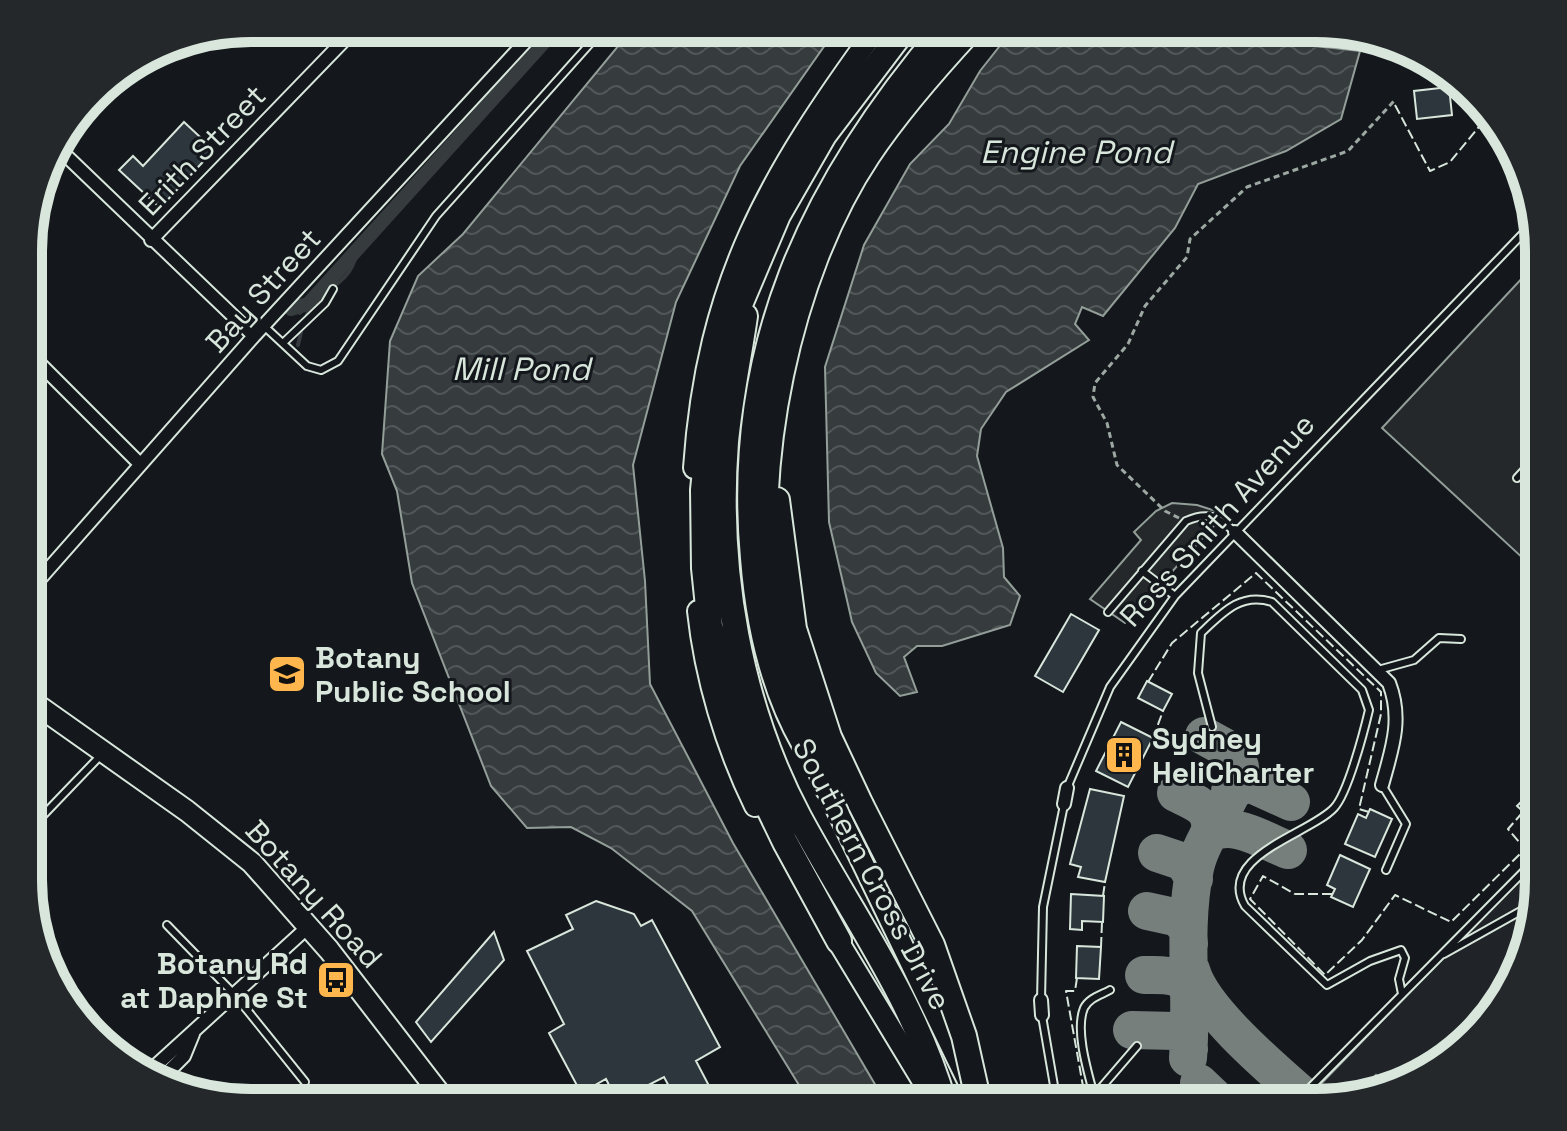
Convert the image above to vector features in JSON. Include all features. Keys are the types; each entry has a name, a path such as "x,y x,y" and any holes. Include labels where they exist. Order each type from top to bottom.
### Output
{"highway":[{"path":"839,941 757,784 710,626 704,568 706,446 722,347 747,294 762,252 800,173 895,42"},
{"path":"828,789 785,666 771,613 762,504 787,347 820,249 843,199 884,133 960,42"},
{"name":"Southern Cross Drive","path":"747,294 726,445 727,569 736,633 753,701 774,763 798,815 896,984 920,1033 939,1089"},
{"name":"Southern Cross Drive","path":"772,446 784,575 794,629 829,737 904,884 938,960 964,1036 976,1089"}],"main road":[{"path":"867,42 802,131 763,201 732,271 704,376 692,500 701,639 720,715 743,780 795,881 839,941 928,1089"},
{"path":"932,42 880,106 808,226 768,328 754,394 747,466 754,598 771,670 788,719 828,789 972,1089"},
{"name":"Botany Road","path":"42,709 234,845 309,926 436,1089"}],"street":[{"name":"Erith Street","path":"151,240 342,42"},
{"name":"Bay Street","path":"42,575 254,336 525,42"},
{"path":"66,156 254,336"},
{"path":"42,366 140,464"},
{"path":"1235,532 1389,683 1396,702 1397,730 1382,785"},
{"name":"Ross Smith Avenue","path":"1064,804 1067,788"},
{"path":"155,1065 174,1045 193,1034 309,926"},
{"name":"Ross Smith Avenue","path":"1041,1000 1042,1015"},
{"path":"168,1072 184,1056 193,1034"}],"lane":[{"path":"264,326 307,366 321,370 338,361 436,216 591,42"},
{"name":"Ross Smith Avenue","path":"1067,788 1110,687 1175,596 1524,232"},
{"path":"283,343 325,303 333,289"},
{"path":"1517,478 1525,469"},
{"path":"1108,612 1186,521 1200,514 1213,516 1235,532"},
{"path":"1142,571 1175,596"},
{"path":"1212,727 1198,673 1201,633 1238,601 1259,598 1272,602 1362,690 1369,710 1359,747 1336,807 1258,854 1241,882 1239,896 1245,906 1327,985 1370,961 1401,950 1405,958 1399,979 1402,994"},
{"path":"1378,670 1414,660 1439,638 1461,639"},
{"path":"42,817 103,753"},
{"path":"1382,785 1406,824 1386,870"},
{"name":"Ross Smith Avenue","path":"1041,1000 1043,907 1064,804"},
{"path":"1309,1089 1525,870"},
{"path":"1439,956 1522,910"},
{"path":"167,925 235,995 305,1082"},
{"path":"1093,1089 1081,1025 1084,1009 1091,999 1110,990"},
{"name":"Ross Smith Avenue","path":"1042,1015 1055,1089"},
{"path":"1104,1089 1137,1046"}],"path":[{"path":"1186,521 1165,511 1117,465 1110,446 1107,423 1093,397 1095,383 1128,344 1145,306 1187,257 1190,239 1247,187 1348,151 1394,101"}],"shaded area":[{"path":"1525,275 1525,560 1382,428"},
{"path":"1172,503 1197,505 1225,514 1125,623 1090,599 1141,540 1134,532 1156,511"},
{"path":"1525,873 1521,920 1509,960 1482,1007 1464,1028 1432,1054 1383,1078 1376,1075 1368,1082 1356,1085 1316,1089"}],"water":[{"name":"Mill Pond","path":"621,42 827,42 740,166 676,302 633,465 645,581 650,684 733,843 878,1089 801,1089 692,911 611,848 571,827 527,828 491,786 412,583 397,491 382,454 390,341 418,276 463,234"},
{"name":"Engine Pond","path":"1003,42 1282,42 1360,51 1341,119 1286,151 1198,184 1175,228 1103,316 1082,307 1075,324 1089,340 1006,392 981,429 977,456 1003,548 1004,577 1020,596 1010,625 942,646 917,646 904,657 917,692 900,696 876,673 852,622 829,522 825,367 864,245 910,164 949,124 980,71"}],"building":[{"path":"1446,87 1449,90 1452,115 1417,119 1414,91"},
{"path":"184,122 214,150 160,208 119,170 133,156 143,166"},
{"path":"1071,614 1099,630 1063,692 1035,676"},
{"path":"1147,681 1172,694 1163,711 1138,698"},
{"name":"Sydney HeliCharter","path":"1121,722 1153,738 1128,787 1096,771"},
{"path":"1090,789 1124,796 1105,882 1078,877 1081,867 1070,864"},
{"path":"1525,798 1525,813 1517,806"},
{"path":"1370,809 1392,819 1375,857 1345,844 1358,814 1366,818"},
{"path":"1340,855 1370,869 1353,907 1331,897 1335,889 1327,885"},
{"path":"1071,894 1104,896 1103,922 1082,921 1082,930 1070,929"},
{"path":"596,901 634,914 641,926 652,920 720,1047 696,1061 711,1089 670,1089 664,1077 640,1089 611,1089 606,1079 588,1089 579,1089 549,1033 564,1024 527,951 573,929 566,915"},
{"path":"494,932 504,960 431,1042 416,1022"},
{"path":"1077,946 1101,947 1099,979 1076,978"}],"waterway":[{"path":"291,309 308,304 544,42"},
{"path":"307,315 318,293 333,287 349,271 357,249"},
{"path":"300,313 308,304"},
{"path":"298,345 301,332"}],"taxiway":[{"path":"1188,1058 1188,938 1195,868 1205,842 1232,793 1240,767 1235,753 1204,736"},
{"path":"1230,791 1249,783 1291,802"},
{"path":"1176,793 1205,811 1210,831"},
{"path":"1208,835 1217,830 1237,830 1288,850"},
{"path":"1157,853 1184,862 1194,879"},
{"path":"1147,911 1179,918 1188,930 1189,944"},
{"path":"1191,970 1198,986 1225,1022 1295,1089"},
{"path":"1144,975 1173,976 1184,983 1191,996"},
{"path":"1132,1030 1176,1031 1187,1041 1189,1049"},
{"path":"1199,1083 1205,1089"}],"fence":[{"path":"1395,105 1430,171 1450,162 1482,124"},
{"path":"1148,682 1172,643 1256,573 1381,692 1381,714 1359,809 1369,812"},
{"path":"1153,738 1163,711"},
{"path":"1332,894 1295,894 1263,876 1250,899 1325,975 1362,940 1395,895 1451,922 1525,849 1508,829 1523,812"},
{"path":"1103,896 1105,882"},
{"path":"1101,947 1102,922"},
{"path":"1077,978 1075,991 1066,991 1084,1089"}],"place":[{"name":"Botany Public School","path":"287,674"},
{"name":"Sydney HeliCharter","path":"1124,755"},
{"name":"Botany Rd at Daphne St","path":"336,980"}]}
